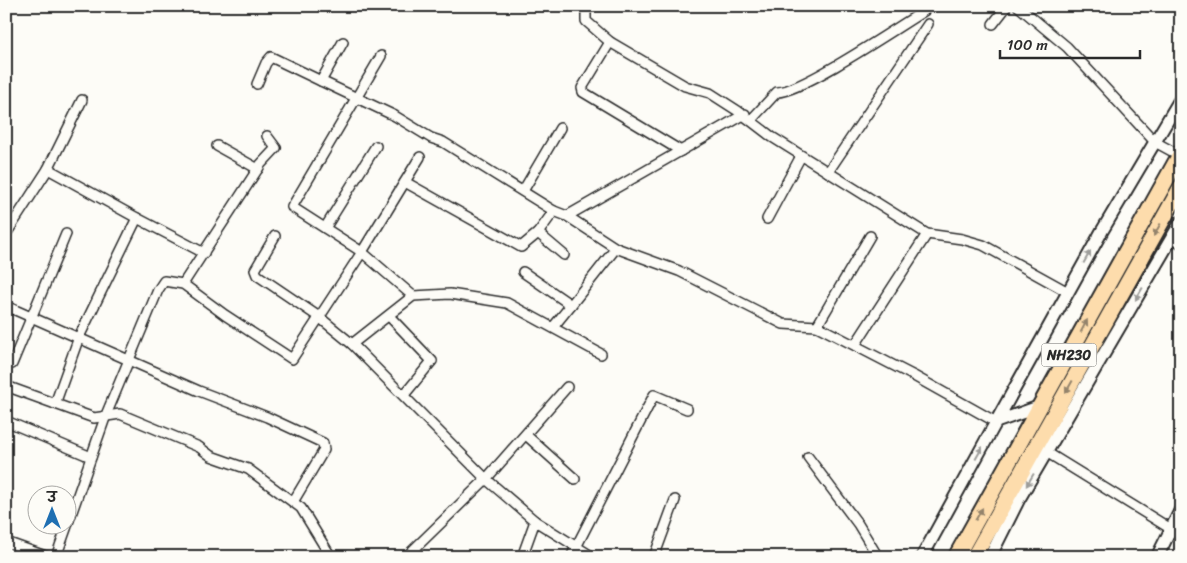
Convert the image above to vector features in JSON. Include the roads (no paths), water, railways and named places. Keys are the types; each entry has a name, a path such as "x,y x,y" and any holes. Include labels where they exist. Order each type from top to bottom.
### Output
{"highway":[{"name":"NH230","path":"956,557 1180,154"},
{"name":"NH230","path":"974,557 1042,449 1181,188"}],"street":[{"path":"586,6 586,21 610,42 684,86 710,93 801,156 927,234 962,239 983,245 1068,292"},
{"path":"993,24 1007,6"},
{"path":"1018,6 1067,47 1155,142 1180,154"},
{"path":"567,216 681,150 746,117 777,92 783,92 805,82 924,11"},
{"path":"828,172 928,24"},
{"path":"321,81 343,42"},
{"path":"610,42 582,88 583,92 681,150"},
{"path":"380,56 292,206 362,252 414,296"},
{"path":"257,84 266,63 271,57 395,116 431,138 443,142 554,211 567,216 616,248 679,271 783,324 817,326 996,422 1041,406"},
{"path":"922,557 1068,292 1181,98"},
{"path":"6,234 48,169 82,100"},
{"path":"523,191 560,128"},
{"path":"183,284 258,169 276,148 268,136"},
{"path":"217,146 258,169"},
{"path":"325,228 376,146"},
{"path":"767,219 801,156"},
{"path":"78,493 106,416 164,281 183,284 225,316 292,359 362,252 420,157"},
{"path":"48,169 204,253"},
{"path":"404,182 520,247 538,233 554,211"},
{"path":"55,404 79,337 137,218"},
{"path":"990,557 1042,449 1181,222"},
{"path":"538,233 564,255"},
{"path":"12,364 66,234"},
{"path":"855,346 927,234"},
{"path":"1173,235 1181,244"},
{"path":"275,236 255,273 319,316 352,344 486,479 536,521 593,557"},
{"path":"817,326 870,236"},
{"path":"554,326 616,248"},
{"path":"523,272 571,305"},
{"path":"352,344 414,296 450,294 507,303 554,326 602,354"},
{"path":"6,306 198,391 268,417 323,443 324,450 293,502"},
{"path":"389,316 432,361 404,395"},
{"path":"6,386 94,418 120,414 199,447 211,456 248,469 301,508 331,557"},
{"path":"406,557 486,479 567,387"},
{"path":"571,557 654,395 687,409"},
{"path":"6,421 91,457"},
{"path":"526,435 575,479"},
{"path":"1042,449 1171,529"},
{"path":"808,457 858,524 878,557"},
{"path":"654,557 675,500"},
{"path":"1158,557 1181,509"},
{"path":"522,557 536,521"},
{"path":"56,557 63,536"},
{"path":"6,542 48,557"}]}
